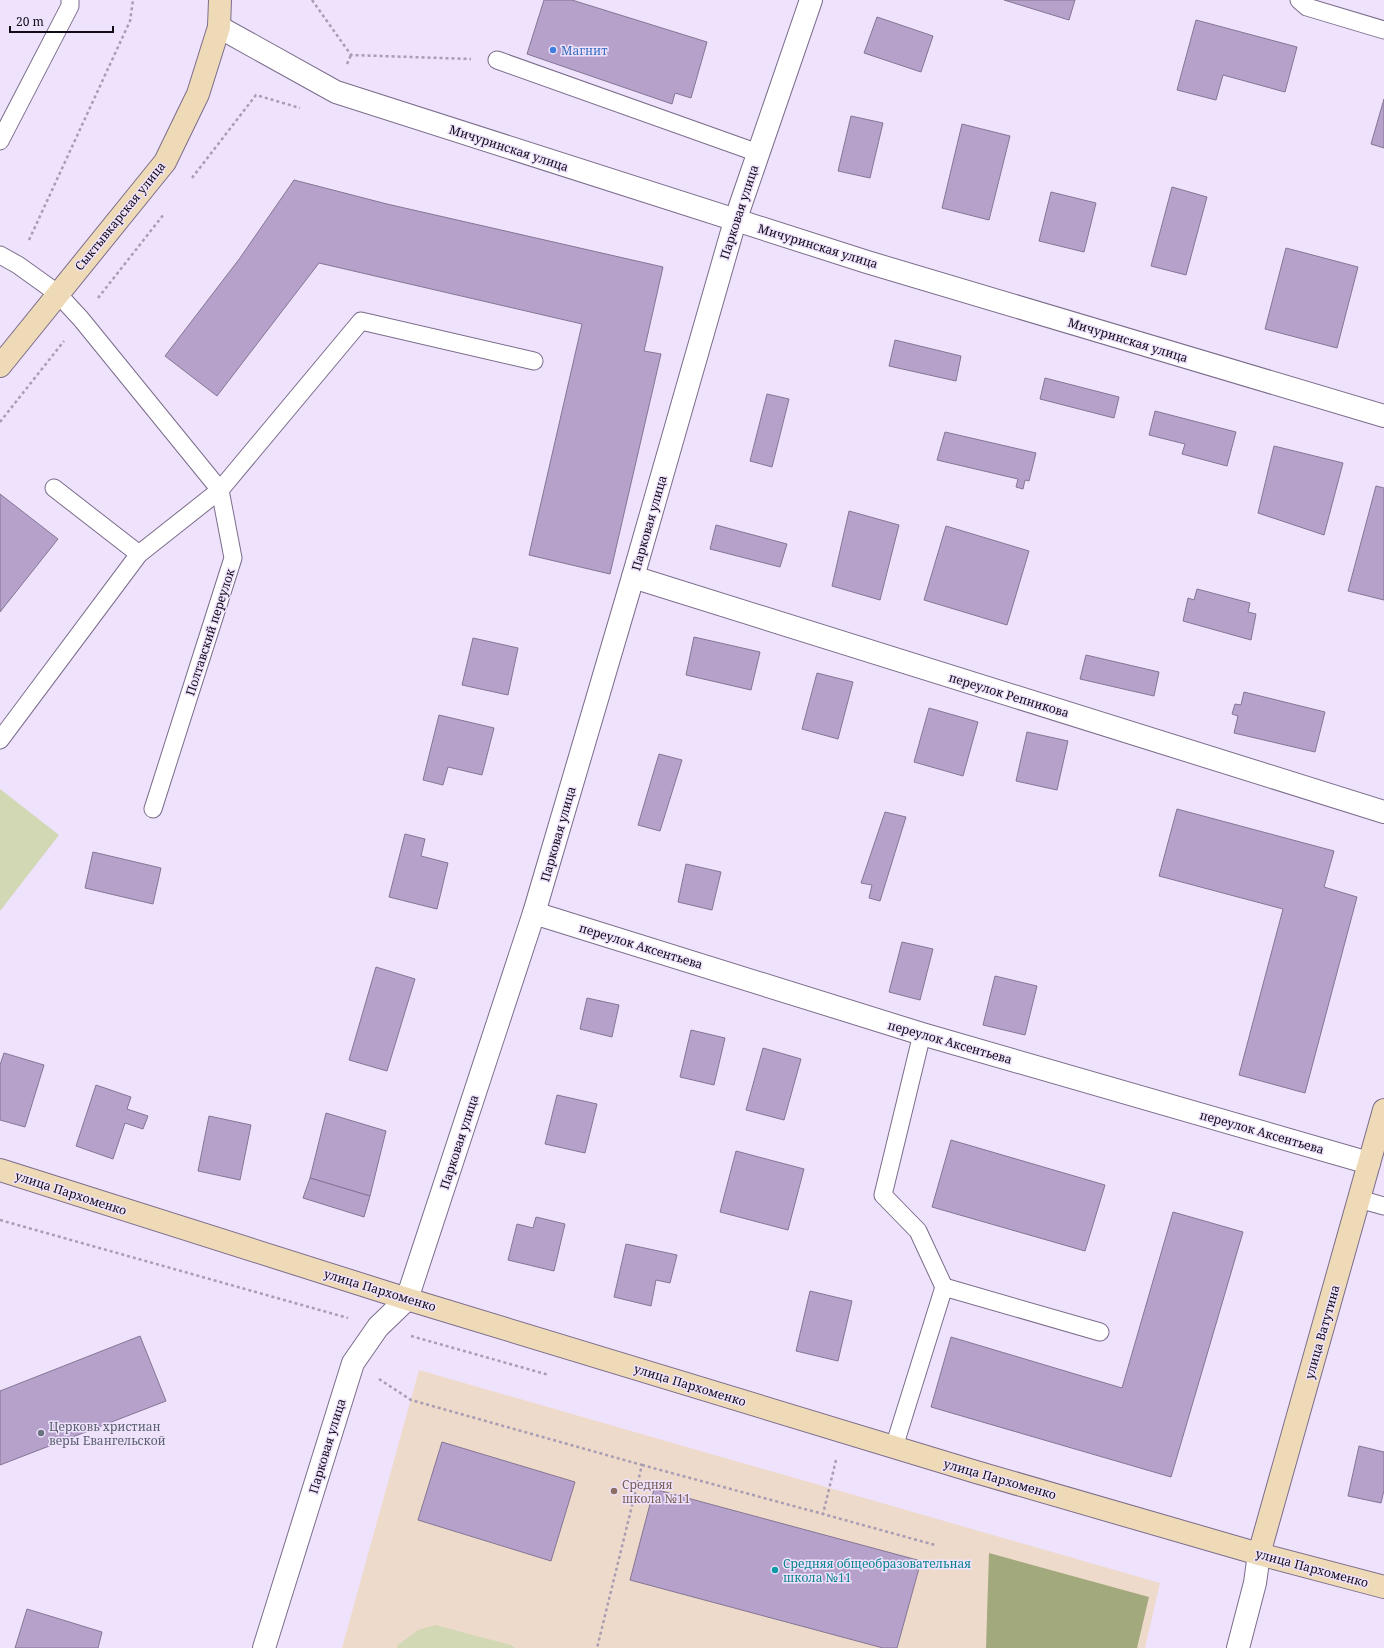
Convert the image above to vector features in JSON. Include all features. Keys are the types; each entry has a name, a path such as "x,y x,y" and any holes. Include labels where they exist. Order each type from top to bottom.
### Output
{"street":[{"name":"Сыктывкарская улица","path":"0,366 57,293 165,162 198,94 219,27 220,0"},
{"name":"Парковая улица","path":"264,1648 353,1363 378,1327 407,1299 534,913 633,577 735,220 811,0"},
{"name":"Мичуринская улица","path":"219,27 336,92 882,267 1384,416"},
{"name":"переулок Репникова","path":"633,577 1384,812"},
{"name":"переулок Аксентьева","path":"534,913 922,1034 1369,1164"},
{"name":"улица Ватутина","path":"1259,1554 1384,1110"},
{"name":"улица Пархоменко","path":"0,1170 407,1299 843,1432 1259,1554 1384,1587"},
{"path":"1238,1648 1255,1583 1259,1554"}],"lane":[{"path":"0,141 70,6 70,0"},
{"path":"1299,0 1307,7 1384,30"},
{"path":"497,60 758,153"},
{"name":"Полтавский переулок","path":"0,254 57,293 81,319 220,490 233,558 153,809"},
{"path":"0,740 139,554 220,490 361,321 534,361"},
{"path":"54,488 139,554"},
{"path":"894,1447 944,1287 918,1230 883,1195 922,1034"},
{"path":"1359,1199 1384,1206"},
{"path":"944,1287 1100,1332"}],"path":[{"path":"18,265 130,22 133,0"},
{"path":"312,0 351,55"},
{"path":"351,55 497,60"},
{"path":"336,92 351,55"},
{"path":"188,182 256,95 302,108"},
{"path":"0,422 164,214"},
{"path":"0,1220 551,1376"},
{"path":"353,1363 411,1400 935,1545"},
{"path":"823,1514 843,1432"},
{"path":"829,1458 836,1460"},
{"path":"596,1648 642,1465"}],"shaded area":[{"name":"Средняя школа №11","path":"419,1370 1160,1583 1145,1648 342,1648"}],"green space":[{"path":"0,789 59,835 0,911"},
{"path":"989,1553 1149,1597 1137,1648 986,1648"},
{"path":"435,1625 511,1645 515,1648 397,1648 398,1645 418,1630"}],"building":[{"path":"544,0 572,0 707,42 691,98 675,93 672,104 527,54"},
{"path":"1004,0 1075,0 1069,20"},
{"path":"877,17 933,36 921,72 864,53"},
{"path":"1196,20 1297,47 1285,92 1223,75 1216,100 1177,90"},
{"path":"1384,99 1384,148 1371,144"},
{"path":"851,116 883,123 870,178 838,171"},
{"path":"962,124 1010,136 989,220 942,208"},
{"path":"294,180 387,204 663,267 644,351 661,354 610,574 529,555 582,324 319,263 217,396 165,356 240,258"},
{"path":"1172,187 1207,197 1186,275 1151,266"},
{"path":"1051,192 1096,203 1084,252 1039,241"},
{"path":"1286,248 1358,267 1337,348 1265,329"},
{"path":"895,340 961,356 956,381 889,366"},
{"path":"1045,378 1119,397 1114,418 1040,399"},
{"path":"767,394 789,399 772,467 750,461"},
{"path":"1155,411 1236,432 1227,466 1182,454 1185,444 1149,435"},
{"path":"945,432 1036,453 1029,481 1025,480 1023,489 1016,487 1018,479 937,460"},
{"path":"1274,446 1343,463 1324,535 1258,513"},
{"path":"1376,486 1384,488 1384,600 1348,591"},
{"path":"0,494 58,539 0,612"},
{"path":"849,511 899,525 880,600 832,586"},
{"path":"716,525 787,544 780,567 710,549"},
{"path":"946,526 1029,551 1007,625 924,600"},
{"path":"1197,589 1250,603 1248,612 1256,614 1251,640 1183,621 1188,598 1194,600"},
{"path":"694,637 760,652 751,690 686,675"},
{"path":"473,638 518,648 508,695 462,685"},
{"path":"1086,655 1159,672 1154,696 1080,679"},
{"path":"817,673 853,682 838,739 802,729"},
{"path":"1244,692 1325,712 1315,752 1234,733 1238,716 1232,714 1235,704 1241,705"},
{"path":"929,708 978,722 963,776 914,762"},
{"path":"439,715 494,728 482,775 448,767 443,785 423,780"},
{"path":"1027,732 1068,741 1057,790 1016,781"},
{"path":"659,754 682,760 660,831 638,825"},
{"path":"1177,809 1334,851 1324,887 1357,897 1305,1093 1239,1075 1283,909 1159,876"},
{"path":"885,812 906,817 880,901 869,898 872,885 861,883"},
{"path":"405,834 425,839 421,856 448,863 437,909 389,897"},
{"path":"93,852 161,868 153,904 85,888"},
{"path":"686,864 721,872 712,910 678,902"},
{"path":"902,942 933,949 920,1000 889,992"},
{"path":"376,967 415,979 387,1071 349,1060"},
{"path":"995,976 1037,986 1025,1035 983,1025"},
{"path":"587,998 619,1005 612,1037 580,1029"},
{"path":"691,1030 725,1038 714,1085 680,1077"},
{"path":"763,1048 801,1059 784,1120 746,1110"},
{"path":"4,1053 44,1065 25,1127 0,1120 0,1065"},
{"path":"96,1085 131,1097 127,1109 148,1116 143,1129 125,1123 113,1159 76,1146"},
{"path":"557,1095 597,1104 585,1153 545,1144"},
{"path":"326,1113 386,1131 370,1196 310,1178"},
{"path":"209,1116 251,1125 240,1180 198,1171"},
{"path":"951,1140 1105,1185 1085,1251 932,1207"},
{"path":"736,1151 804,1169 788,1230 720,1212"},
{"path":"310,1178 370,1196 364,1217 303,1198"},
{"path":"1173,1212 1243,1232 1171,1477 931,1407 951,1337 1122,1388"},
{"path":"536,1217 565,1224 554,1271 508,1260 517,1224 533,1228"},
{"path":"626,1244 677,1255 670,1283 656,1280 651,1306 614,1297"},
{"path":"810,1291 852,1301 838,1361 796,1351"},
{"name":"Церковь христиан веры Евангельской","path":"140,1336 166,1401 0,1465 0,1391"},
{"path":"442,1442 575,1482 551,1561 418,1520"},
{"path":"1359,1446 1384,1452 1384,1490 1381,1503 1348,1496"},
{"name":"Средняя общеобразовательная школа №11","path":"654,1489 921,1561 897,1648 883,1648 630,1580"},
{"path":"27,1609 102,1632 98,1648 15,1648"}],"place":[{"name":"Магнит","path":"553,50"},
{"name":"Церковь христиан веры Евангельской","path":"41,1433"},
{"name":"Средняя школа №11","path":"614,1491"},
{"name":"Средняя общеобразовательная школа №11","path":"775,1570"}]}
